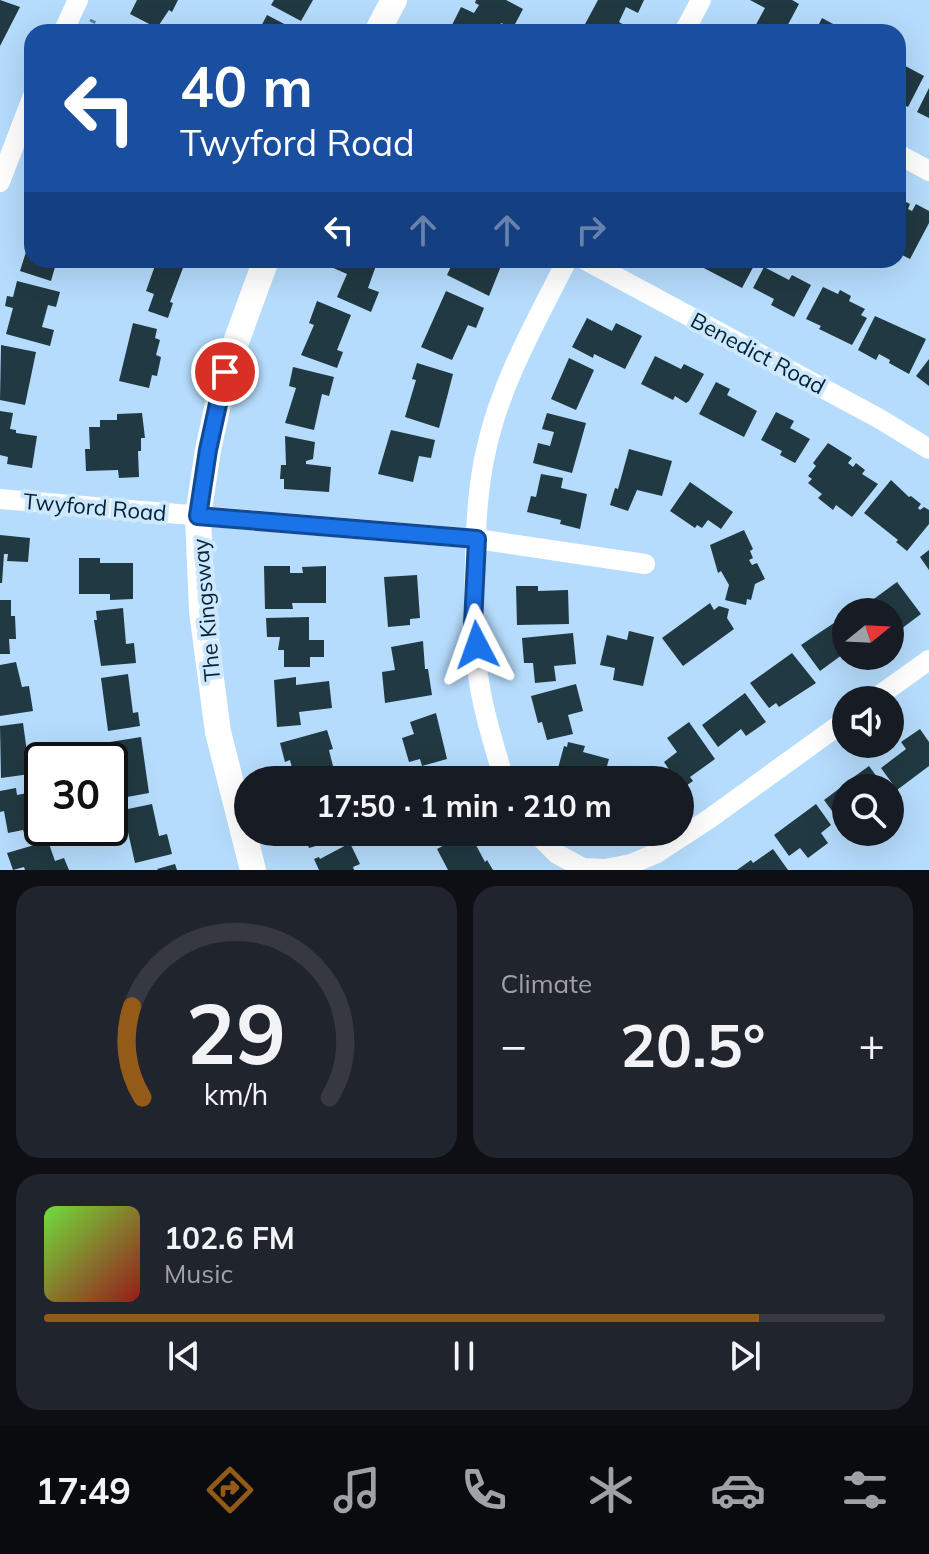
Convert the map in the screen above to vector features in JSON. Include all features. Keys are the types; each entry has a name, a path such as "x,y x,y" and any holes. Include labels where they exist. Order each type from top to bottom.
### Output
{"street":[{"path":"381,24 394,0"},
{"path":"688,24 701,0"},
{"path":"0,182 24,119"},
{"path":"906,158 929,171"},
{"name":"The Kingsway","path":"253,870 218,732 202,611 198,516 225,372 263,268"},
{"path":"500,766 477,672 473,624 482,475 487,446 511,374 563,268"},
{"name":"Benedict Road","path":"600,268 880,419 929,449"},
{"name":"Twyford Road","path":"0,499 477,539 645,564"},
{"path":"893,686 929,660"},
{"path":"694,828 832,730"},
{"path":"549,846 583,868 605,869 631,864 668,846"}],"path":[{"path":"75,6 103,24"}],"building":[{"path":"0,0 20,7 0,46"},
{"path":"137,0 178,0 172,12 169,10 160,24 149,24 130,14"},
{"path":"274,0 313,0 301,21 271,5"},
{"path":"476,0 506,0 523,9 515,24 452,24 461,7 474,13 479,5 475,3"},
{"path":"598,0 644,0 638,13 626,7 619,22 622,24 585,24"},
{"path":"750,0 792,0 799,4 788,24 756,24 765,8"},
{"path":"267,15 284,24 262,24"},
{"path":"822,18 833,24 819,24"},
{"path":"906,66 924,76 906,106"},
{"path":"929,88 929,118 917,112"},
{"path":"906,202 912,211 916,204 929,211 929,223 910,259 906,257"},
{"path":"24,258 24,268 55,268 51,281 20,271"},
{"path":"154,268 183,268 170,302 173,303 168,318 148,311 154,294 146,291"},
{"path":"333,268 375,268 368,288 379,292 371,312 337,297 347,274"},
{"path":"450,268 500,268 489,296 447,275"},
{"path":"704,268 753,268 742,288"},
{"path":"763,268 789,280 792,275 811,285 794,317 771,305 774,299 753,288"},
{"path":"17,281 60,292 56,307 48,305 42,327 54,330 50,346 6,334 13,308 5,306 7,296 13,297"},
{"path":"823,287 838,294 840,290 851,296 849,301 865,309 861,315 867,318 852,345 806,319"},
{"path":"446,291 484,308 476,328 468,325 452,360 421,347"},
{"path":"317,301 351,315 337,350 343,352 337,368 301,355 314,325 309,323"},
{"path":"875,316 926,339 909,374 879,354 876,360 858,350"},
{"path":"587,318 612,331 616,323 642,336 625,369 572,347"},
{"path":"133,323 157,329 155,338 160,340 156,355 161,357 157,376 152,375 149,388 119,381"},
{"path":"1,345 36,352 25,405 0,400"},
{"path":"655,356 681,369 684,364 704,374 689,401 686,403 675,396 673,400 641,384"},
{"path":"569,358 594,370 576,410 551,399"},
{"path":"929,359 929,386 916,376"},
{"path":"417,363 453,374 439,428 405,417 416,380 412,379"},
{"path":"293,367 334,377 329,396 322,394 314,430 285,423 296,388 289,386"},
{"path":"716,382 730,389 727,395 757,411 744,437 699,414"},
{"path":"0,411 13,413 10,429 37,436 32,468 7,464 8,457 0,455"},
{"path":"776,412 794,421 790,428 810,439 795,463 780,455 782,451 761,440"},
{"path":"142,413 145,438 141,438 141,451 138,451 139,477 119,478 118,470 86,471 85,449 90,449 89,427 100,427 100,420 117,420 117,414"},
{"path":"547,413 586,423 572,473 533,463 538,443 550,446 554,432 542,429"},
{"path":"391,430 435,440 431,458 419,456 413,482 378,474"},
{"path":"285,436 315,442 313,459 306,461 306,464 331,467 329,492 284,489 284,479 280,479 281,465 286,465"},
{"path":"828,443 852,458 848,463 853,467 856,463 865,470 862,474 878,484 852,517 836,505 833,510 818,498 822,494 808,483 812,479 808,476 816,466 813,463"},
{"path":"629,449 672,461 662,496 637,490 628,511 610,505 615,488 618,489"},
{"path":"541,474 563,478 561,488 587,494 580,529 560,524 561,520 527,512 531,496 536,497"},
{"path":"891,480 921,504 920,510 924,507 929,510 929,524 907,551 864,513"},
{"path":"690,482 733,512 721,529 708,520 702,528 697,525 695,528 670,511"},
{"path":"744,530 753,549 750,551 753,558 749,560 752,565 757,563 765,579 755,584 751,600 747,599 746,605 725,600 729,585 721,571 718,573 710,545"},
{"path":"0,535 30,538 28,562 7,561 8,554 4,554 2,583 0,583"},
{"path":"929,550 929,570 920,557"},
{"path":"79,558 100,558 100,563 133,563 133,599 110,600 110,594 79,594"},
{"path":"264,566 290,566 290,573 303,573 302,567 326,566 326,603 292,603 293,609 265,609"},
{"path":"417,575 420,618 410,619 410,625 388,627 384,577"},
{"path":"897,582 921,614 904,627 904,598 875,598"},
{"path":"516,586 538,586 538,591 568,590 569,624 517,625"},
{"path":"0,600 11,600 11,616 15,616 16,639 9,639 10,654 0,654"},
{"path":"710,603 714,610 719,606 729,609 727,618 734,629 683,666 662,638"},
{"path":"123,608 126,644 134,643 136,663 101,666 94,620 97,620 96,611"},
{"path":"309,617 309,640 324,640 324,657 310,657 310,667 284,667 284,650 278,650 280,637 267,637 266,618"},
{"path":"832,624 832,662 820,671 801,645"},
{"path":"629,631 654,637 643,686 613,680 615,668 600,665 607,635 627,640"},
{"path":"573,633 576,664 554,666 556,681 535,683 533,663 524,663 522,638"},
{"path":"423,641 425,669 428,669 432,695 385,703 382,672 395,670 391,647"},
{"path":"792,653 816,683 779,707 776,703 769,708 750,683"},
{"path":"16,662 22,687 29,686 33,711 0,716 0,665"},
{"path":"128,674 133,713 138,712 140,726 108,731 101,678"},
{"path":"296,677 296,685 329,681 332,708 299,712 301,725 277,727 274,680"},
{"path":"576,684 583,711 568,715 573,734 547,740 542,722 538,723 531,696"},
{"path":"745,693 766,722 746,736 741,729 718,747 702,725"},
{"path":"436,713 447,759 422,766 420,759 409,762 402,738 414,734 410,722"},
{"path":"689,722 715,759 694,774 694,766 667,766 664,762 677,752 667,738"},
{"path":"23,723 24,775 1,778 0,726"},
{"path":"920,729 929,742 929,766 904,785 904,774 885,774 881,768 894,758 904,758 904,740"},
{"path":"327,730 333,749 329,750 333,766 292,766 290,760 285,762 280,743"},
{"path":"141,737 149,793 128,797 128,742 110,742"},
{"path":"568,742 585,746 583,752 609,759 607,766 559,766 564,746 567,747"},
{"path":"869,766 875,774 858,774"},
{"path":"16,788 17,795 24,794 24,833 23,830 8,833 4,811 0,812 0,791"},
{"path":"832,794 832,811 824,800"},
{"path":"152,804 159,836 167,834 172,854 135,863 128,832 128,809"},
{"path":"816,804 831,825 821,833 828,843 808,858 800,848 789,856 774,835"},
{"path":"31,846 50,846 55,861 64,858 69,870 25,870 24,867 13,870 7,853"},
{"path":"344,846 351,846 360,864 353,867 354,870 319,870 314,859"},
{"path":"443,846 476,846 493,870 448,870 437,849"},
{"path":"773,849 788,870 737,870 751,860 753,863"},
{"path":"175,864 177,870 157,869"}],"route":[{"path":"225,372 198,516 477,539 473,624 477,645"}]}
